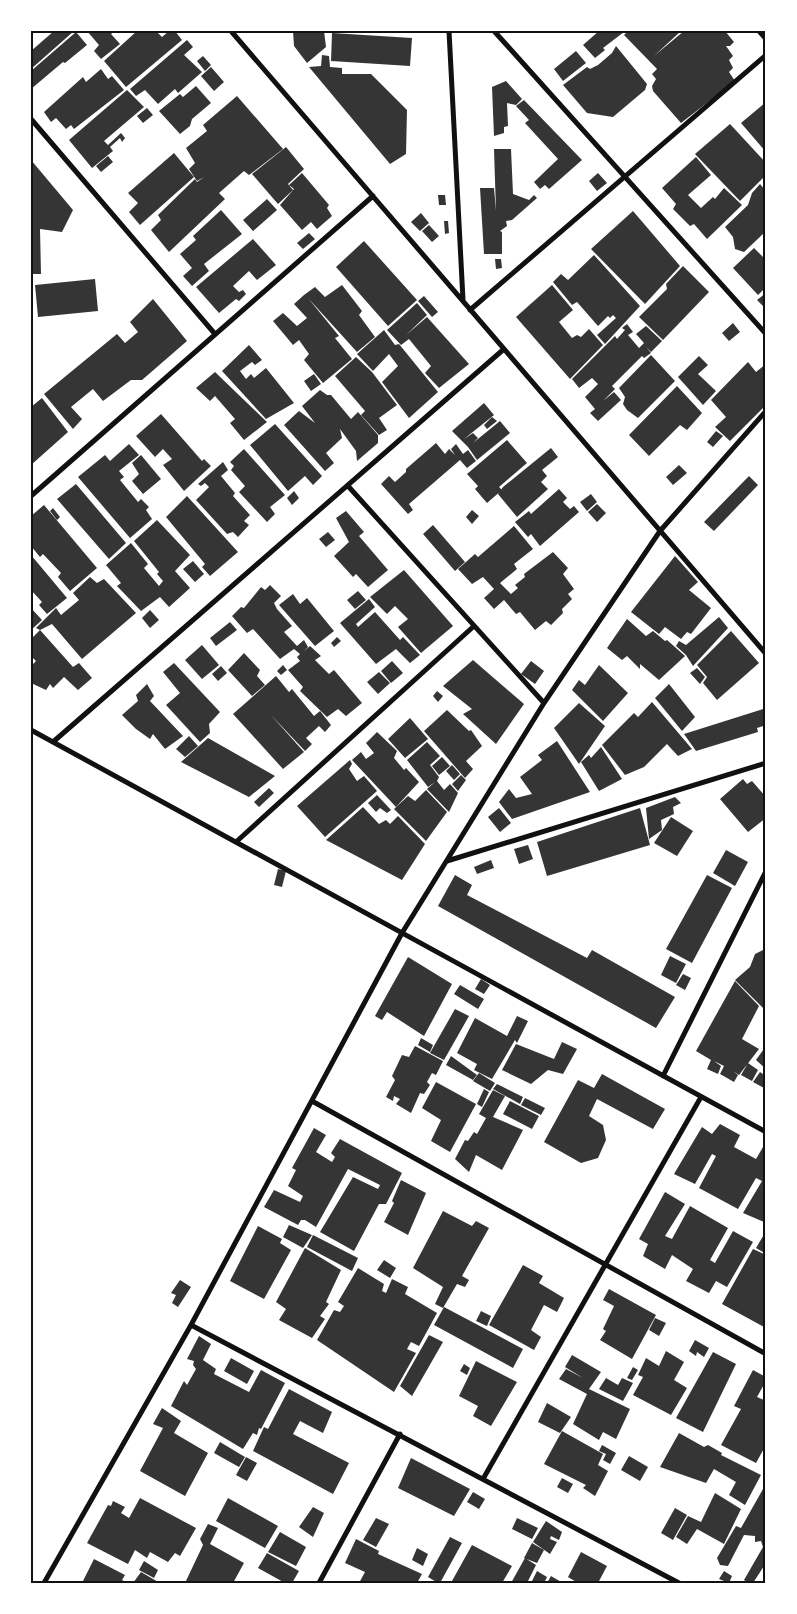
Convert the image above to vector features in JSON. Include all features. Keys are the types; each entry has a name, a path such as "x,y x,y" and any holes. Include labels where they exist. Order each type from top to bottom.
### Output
{"street":[{"path":"449,31 463,301"},
{"path":"494,31 766,334"},
{"path":"759,31 766,39"},
{"path":"232,32 766,654"},
{"path":"470,310 766,55"},
{"path":"31,119 215,334"},
{"path":"31,496 373,196"},
{"path":"53,742 504,349"},
{"path":"44,1583 191,1325 402,933 544,703 660,531 766,411"},
{"path":"348,486 544,703"},
{"path":"236,842 474,626"},
{"path":"31,730 766,1132"},
{"path":"447,861 766,763"},
{"path":"663,1076 766,871"},
{"path":"484,1479 701,1097"},
{"path":"312,1101 766,1354"},
{"path":"191,1325 679,1583"},
{"path":"319,1583 400,1434"}],"building":[{"path":"54,31 74,31 31,69 31,51"},
{"path":"87,31 115,31 111,34 120,44 101,59 94,51 99,45"},
{"path":"137,31 156,31 162,37 169,31 175,31 182,40 126,87 104,61"},
{"path":"293,31 324,31 326,47 307,63 294,46"},
{"path":"599,31 624,32 603,48 605,50 595,58 583,45"},
{"path":"628,31 681,31 654,56 684,31 725,31 734,42 730,46 726,46 733,56 729,60 733,68 729,72 735,81 681,123 653,91 652,86 656,79 652,74 657,69 624,35"},
{"path":"76,32 87,45 31,89 31,71"},
{"path":"332,33 412,38 410,66 331,61"},
{"path":"187,40 193,47 184,55 202,72 178,93 175,89 158,104 145,90 136,96 130,89"},
{"path":"616,46 647,84 645,90 613,117 587,113 563,85 587,67 590,69 598,65 612,53"},
{"path":"576,51 586,63 563,81 554,69"},
{"path":"322,55 329,56 330,67 342,68 342,74 371,74 407,110 406,154 390,164 309,67 321,66"},
{"path":"203,56 211,65 205,71 197,61"},
{"path":"211,67 224,82 214,91 201,76"},
{"path":"101,69 108,79 112,76 124,90 74,129 71,125 66,129 56,118 51,122 44,112 83,77 86,82"},
{"path":"506,81 522,99 516,105 507,103 508,126 504,127 504,133 494,136 492,87"},
{"path":"196,86 211,103 192,119 190,126 180,134 159,111 180,94 183,97"},
{"path":"127,90 144,107 104,141 108,145 121,133 125,138 122,142 120,138 110,147 113,151 92,168 69,140"},
{"path":"237,96 283,149 249,175 244,171 219,193 225,199 169,252 151,230 161,220 158,215 195,179 197,182 204,177 197,181 189,169 195,163 186,148 207,131 203,125"},
{"path":"524,100 582,160 549,189 545,185 540,189 534,182 558,159 525,123 529,120 516,106"},
{"path":"766,102 766,152 741,123"},
{"path":"147,108 153,115 143,123 137,116"},
{"path":"730,124 766,163 766,175 740,201 695,154"},
{"path":"286,147 304,169 288,184 293,190 278,204 252,174"},
{"path":"494,149 511,149 513,194 529,200 534,195 537,198 512,220 506,221 507,226 500,231 502,232 502,254 484,254 480,188 494,188 496,211"},
{"path":"174,153 194,177 140,225 129,212 138,203 128,193"},
{"path":"108,156 113,162 101,172 96,166"},
{"path":"696,157 711,175 688,195 701,208 713,197 715,199 724,188 742,205 707,239 694,224 690,226 673,209 676,204 662,188"},
{"path":"31,160 73,210 62,232 40,229 41,274 31,274"},
{"path":"302,173 329,205 327,208 332,216 317,229 311,222 302,230 280,205 294,189 289,185"},
{"path":"598,173 607,183 597,191 589,181"},
{"path":"760,184 766,191 766,231 744,252 735,249 733,237 725,227 748,205 752,193"},
{"path":"438,195 445,195 446,205 439,205"},
{"path":"267,199 277,210 253,231 243,220"},
{"path":"221,210 242,234 204,264 209,271 192,286 183,276 192,268 180,254 196,240 193,236"},
{"path":"633,211 680,266 645,304 591,249"},
{"path":"421,213 429,223 420,231 411,222"},
{"path":"444,221 448,221 449,233 445,234"},
{"path":"429,225 439,236 432,242 422,231"},
{"path":"309,233 315,239 303,249 297,243"},
{"path":"253,239 276,265 257,280 249,271 233,286 239,292 243,290 246,294 239,301 236,299 219,313 196,287"},
{"path":"364,241 417,300 388,326 336,267"},
{"path":"754,248 766,260 766,287 758,295 733,268"},
{"path":"594,255 640,306 605,344 597,335 616,318 613,315 610,318 608,316 598,326 577,302 572,305 553,282 561,274 568,280"},
{"path":"495,259 501,259 502,268 496,269"},
{"path":"683,266 709,292 663,340 639,317 667,289 666,284"},
{"path":"95,279 98,311 38,317 35,285"},
{"path":"342,285 362,311 359,315 375,337 357,352 308,298 339,336 335,338 352,359 323,383 304,360 309,354 299,340 293,345 273,321 283,313 297,326 307,318 294,304 315,287 325,297"},
{"path":"552,285 573,310 559,322 572,338 577,335 581,337 589,329 603,345 570,379 516,317"},
{"path":"766,293 766,309 757,300"},
{"path":"424,296 438,312 432,317 418,301"},
{"path":"153,299 187,341 142,380 131,380 103,401 93,389 71,407 82,419 73,429 44,394 117,334 125,343 138,332 130,322"},
{"path":"417,303 427,315 406,335 427,317 469,364 439,388 425,373 431,366 409,339 401,345 387,330"},
{"path":"733,323 740,332 729,341 722,333"},
{"path":"627,324 633,332 628,335 639,348 644,343 636,334 646,326 662,341 651,352 646,347 651,353 644,358 642,356 612,386 615,389 603,401 614,392 621,400 598,421 590,413 595,409 585,397 598,384 592,378 579,388 572,379 615,336 617,339 625,330 622,328"},
{"path":"384,330 395,345 399,344 438,392 409,418 382,382 398,366 389,354 373,371 357,354"},
{"path":"249,345 262,360 255,365 252,362 240,371 246,379 251,374 254,378 266,368 294,403 266,419 222,371"},
{"path":"651,355 675,381 638,418 627,410 623,404 625,397 619,388"},
{"path":"699,356 708,365 698,374 716,391 703,405 678,377"},
{"path":"356,357 372,372 397,405 379,418 387,430 379,435 361,415 365,411 335,376"},
{"path":"748,362 756,372 766,364 766,405 730,441 715,427 726,417 711,400"},
{"path":"215,372 267,422 244,440 230,423 235,419 215,396 210,401 196,388"},
{"path":"314,374 321,384 311,391 304,381"},
{"path":"677,386 702,413 687,430 680,425 649,456 629,435"},
{"path":"320,390 327,395 331,395 351,419 358,412 378,435 378,443 357,461 356,451 340,429 342,438 326,453 334,463 325,471 284,425 299,411 315,423 302,406"},
{"path":"42,398 68,432 31,465 31,407"},
{"path":"484,403 494,415 464,439 473,433 478,438 473,443 500,421 510,433 477,460 468,447 452,431"},
{"path":"161,414 202,461 204,459 211,466 184,491 163,465 172,459 163,449 155,457 136,436"},
{"path":"492,417 497,421 487,429 484,425"},
{"path":"275,424 322,476 313,485 305,476 288,491 250,445"},
{"path":"716,431 723,436 713,447 707,442"},
{"path":"507,440 527,463 499,487 502,490 487,503 475,489 478,486 467,474"},
{"path":"436,443 445,454 449,449 455,455 451,449 456,444 463,454 468,450 476,461 467,468 460,460 409,504 413,510 408,514 381,484 389,476 395,482 406,472 406,469"},
{"path":"129,444 139,455 119,471 124,477 120,480 138,502 141,499 149,507 146,510 152,519 130,538 78,477 105,455 110,461"},
{"path":"551,448 558,457 542,470 547,476 541,482 548,489 517,517 498,494 503,487"},
{"path":"244,449 285,495 270,507 275,514 267,522 239,492 245,486 231,470 234,466 230,462"},
{"path":"141,455 161,479 143,494 132,481 139,474 132,463"},
{"path":"223,462 228,470 221,476 235,493 233,496 250,515 244,521 249,525 238,537 233,532 227,534 196,500 209,487 205,483 201,486 198,484"},
{"path":"679,465 687,473 673,485 666,477"},
{"path":"749,476 758,485 714,531 704,522"},
{"path":"76,484 126,543 109,559 57,499"},
{"path":"559,489 567,498 563,502 570,509 574,506 579,512 540,546 531,534 528,537 515,522 529,511 531,514"},
{"path":"294,491 299,498 292,505 287,498"},
{"path":"591,494 597,502 587,511 580,502"},
{"path":"187,496 238,552 210,576 202,567 205,564 166,517"},
{"path":"597,504 606,513 597,522 588,512"},
{"path":"44,505 97,568 70,591 58,577 61,573 43,554 40,557 31,546 31,516"},
{"path":"53,508 60,517 57,520 50,511"},
{"path":"472,510 479,516 472,524 466,517"},
{"path":"346,511 364,532 359,536 388,570 368,587 356,574 353,577 334,556 349,542 336,518"},
{"path":"157,520 190,555 175,571 190,588 169,607 160,597 141,611 117,586 121,583 106,565 131,543 148,564 144,568 159,586 163,581 157,574 159,572 134,541"},
{"path":"433,525 465,562 455,571 423,534"},
{"path":"514,526 533,549 514,564 517,569 500,583 511,594 518,588 515,585 525,577 524,574 553,552 568,568 563,574 574,589 568,594 572,599 562,609 563,613 551,625 546,621 535,630 520,612 516,614 504,600 494,609 484,598 494,589 483,577 472,584 458,569 475,554 478,557"},
{"path":"328,532 335,540 326,547 319,539"},
{"path":"31,555 67,598 47,614 39,605 42,602 31,590"},
{"path":"675,556 698,582 689,590 711,608 691,634 687,632 681,639 665,627 659,634 631,612"},
{"path":"193,561 204,574 195,582 183,569"},
{"path":"404,570 453,626 421,653 398,627 408,619 395,606 387,614 370,597"},
{"path":"90,577 97,583 104,579 136,613 82,659 52,624 40,630 36,628 56,608 61,615 79,600 73,593"},
{"path":"270,585 281,596 274,603 277,609 292,626 284,632 297,646 304,640 308,647 304,651 310,646 321,656 315,660 329,674 334,670 362,703 346,716 338,709 327,717 300,691 303,687 288,670 300,661 297,657 300,654 294,649 280,659 253,629 247,633 232,616 241,607 244,608 261,587 265,590"},
{"path":"358,591 366,600 355,609 347,600"},
{"path":"293,594 300,604 307,598 334,631 315,646 279,605"},
{"path":"369,599 375,607 356,624 358,627 375,612 400,640 403,637 420,655 410,663 396,649 376,664 340,623"},
{"path":"31,608 42,620 31,630"},
{"path":"150,610 159,620 150,628 142,618"},
{"path":"719,617 728,628 693,666 686,655 676,646 679,641 686,645"},
{"path":"627,619 646,636 653,631 665,641 667,640 685,656 659,680 640,664 640,669 627,656 622,660 607,648"},
{"path":"230,622 237,630 216,646 210,638"},
{"path":"40,630 73,667 79,663 92,678 78,690 64,677 53,688 50,684 46,690 31,683 31,662 33,664 36,661 31,656 31,639"},
{"path":"731,631 759,663 717,700 703,683 707,677 697,665"},
{"path":"337,637 341,641 334,647 331,643"},
{"path":"202,645 219,665 202,679 185,660"},
{"path":"244,653 260,670 257,676 265,685 252,696 228,670"},
{"path":"473,660 524,704 496,744 463,714 472,709 443,686"},
{"path":"392,661 403,673 391,683 381,671"},
{"path":"531,661 544,671 535,684 521,674"},
{"path":"174,663 220,712 209,724 210,733 200,742 166,705 180,693 163,672"},
{"path":"283,665 287,670 281,675 277,671"},
{"path":"599,665 628,693 603,721 572,690 579,680 585,685"},
{"path":"221,666 227,673 218,681 212,674"},
{"path":"697,668 705,677 700,684 690,673"},
{"path":"379,672 390,683 378,694 367,682"},
{"path":"276,676 289,692 292,689 314,716 320,711 331,725 325,732 319,726 306,738 312,744 305,751 270,714 304,752 283,769 233,714"},
{"path":"147,684 154,696 150,701 183,736 165,749 153,734 150,739 136,729 122,715 138,701 136,695"},
{"path":"669,684 695,717 682,731 655,698"},
{"path":"437,691 443,696 438,702 433,696"},
{"path":"652,702 692,749 678,756 667,744 644,767 625,775 602,745 634,713 638,717"},
{"path":"579,703 605,726 579,764 554,728"},
{"path":"766,708 766,725 757,728 758,732 696,751 684,734"},
{"path":"447,710 469,731 471,730 482,746 466,761 473,769 465,778 424,731"},
{"path":"410,718 428,739 405,758 388,739"},
{"path":"377,732 397,751 394,758 404,770 406,768 419,782 396,807 352,760 361,752 366,759 374,753 366,743"},
{"path":"189,736 198,746 185,757 176,749"},
{"path":"208,738 275,776 249,797 181,762"},
{"path":"557,741 590,792 512,819 499,802 509,789 516,798 532,794 520,777 542,760 538,755"},
{"path":"427,742 440,756 430,765 439,777 437,781 444,790 450,784 458,793 449,812 427,789 435,782 428,787 407,760"},
{"path":"601,747 622,779 599,791 581,762 589,755 591,758"},
{"path":"442,757 450,766 439,775 432,766"},
{"path":"350,760 352,764 349,769 357,781 364,776 377,791 325,837 297,806"},
{"path":"452,765 460,774 454,780 446,771"},
{"path":"461,775 466,780 458,791 452,784"},
{"path":"743,779 747,784 752,781 766,797 766,818 748,832 720,799"},
{"path":"269,788 274,793 259,807 254,802"},
{"path":"426,790 447,812 426,841 394,809 408,796 415,801"},
{"path":"377,795 391,810 387,813 380,808 376,812 368,803"},
{"path":"675,797 681,803 673,807 674,814 661,820 662,830 649,839 646,808"},
{"path":"363,807 379,824 386,820 390,824 398,816 425,844 402,880 326,840"},
{"path":"499,808 511,823 500,832 488,817"},
{"path":"640,808 650,845 547,876 537,842"},
{"path":"671,817 693,831 677,856 654,843"},
{"path":"528,845 533,859 519,864 514,849"},
{"path":"726,850 748,862 735,886 713,873"},
{"path":"491,860 494,868 477,874 474,867"},
{"path":"278,869 286,871 282,887 274,885"},
{"path":"455,875 472,885 467,895 587,958 592,950 675,997 656,1028 438,906"},
{"path":"707,875 732,888 692,963 666,949"},
{"path":"763,950 766,953 766,1011 735,980 750,967 755,954"},
{"path":"670,956 686,964 676,983 661,975"},
{"path":"408,957 452,984 424,1036 387,1012 382,1020 375,1016"},
{"path":"683,974 691,978 685,990 676,985"},
{"path":"481,979 490,985 484,994 475,989"},
{"path":"735,981 759,1006 742,1039 759,1049 739,1075 733,1071 738,1075 734,1082 720,1074 724,1066 714,1061 721,1066 718,1074 707,1069 711,1060 696,1051"},
{"path":"460,985 484,999 478,1009 454,994"},
{"path":"455,1009 469,1016 444,1060 430,1053"},
{"path":"517,1016 528,1021 517,1043 515,1040 492,1079 474,1070 477,1064 457,1053 475,1018 507,1036"},
{"path":"421,1038 433,1045 430,1052 418,1045"},
{"path":"562,1042 577,1049 563,1074 548,1070 531,1084 502,1070 516,1044 554,1059"},
{"path":"415,1046 443,1061 436,1075 432,1073 427,1082 430,1085 424,1094 420,1093 411,1113 396,1104 400,1099 394,1096 393,1101 386,1097 395,1080 392,1076 402,1055 409,1057"},
{"path":"766,1046 766,1069 756,1060"},
{"path":"451,1056 477,1075 473,1080 446,1065"},
{"path":"748,1063 758,1070 752,1081 741,1075"},
{"path":"760,1072 766,1076 764,1088 753,1082"},
{"path":"479,1073 495,1083 490,1091 473,1081"},
{"path":"602,1074 665,1109 653,1129 597,1099 589,1116 603,1125 606,1140 598,1158 581,1163 544,1142 578,1080 594,1088"},
{"path":"436,1082 476,1104 450,1152 431,1141 441,1120 422,1108"},
{"path":"497,1084 523,1097 520,1104 493,1089"},
{"path":"484,1089 489,1092 482,1107 477,1104"},
{"path":"493,1090 505,1096 493,1117 523,1130 502,1170 476,1155 469,1172 455,1159 465,1140 468,1141 474,1132 477,1134 486,1118 479,1114"},
{"path":"525,1098 545,1108 541,1115 521,1105"},
{"path":"510,1101 539,1116 532,1129 503,1114"},
{"path":"720,1124 740,1135 734,1147 756,1159 763,1147 766,1148 764,1222 743,1213 762,1181 756,1178 738,1209 699,1188 716,1156 712,1154 695,1184 674,1174 702,1127 712,1134"},
{"path":"314,1128 326,1135 316,1152 332,1162 335,1157 331,1153 340,1139 402,1173 386,1204 379,1204 354,1251 320,1232 353,1177 378,1189 380,1185 348,1169 316,1227 305,1220 301,1220 298,1225 264,1207 274,1190 300,1202 303,1196 288,1186 296,1170 292,1168"},
{"path":"401,1180 426,1193 408,1235 384,1222 394,1203 392,1201"},
{"path":"665,1192 685,1204 665,1236 672,1239 690,1206 728,1228 710,1260 715,1263 733,1231 753,1242 727,1287 716,1281 709,1293 686,1281 693,1269 672,1255 665,1269 643,1256 648,1244 639,1239"},
{"path":"443,1211 472,1226 476,1221 489,1228 462,1276 469,1280 465,1287 457,1284 443,1308 435,1304 443,1287 413,1268"},
{"path":"289,1225 312,1235 303,1248 283,1237"},
{"path":"258,1226 282,1239 280,1243 291,1250 264,1299 230,1281"},
{"path":"766,1231 766,1254 756,1248"},
{"path":"313,1235 358,1258 352,1271 307,1247"},
{"path":"305,1248 341,1270 326,1302 329,1304 320,1316 325,1319 312,1338 279,1320 286,1309 276,1302"},
{"path":"753,1249 766,1255 766,1328 722,1304"},
{"path":"384,1260 396,1268 390,1278 377,1270"},
{"path":"523,1265 543,1276 539,1283 564,1298 557,1312 544,1305 531,1330 541,1337 534,1350 489,1325"},
{"path":"358,1268 384,1284 382,1291 386,1293 392,1279 408,1287 405,1294 437,1313 419,1346 411,1342 407,1349 416,1353 394,1392 317,1340 334,1310 340,1312 344,1306 338,1302"},
{"path":"180,1280 191,1287 178,1307 172,1303 176,1295 171,1293"},
{"path":"609,1289 656,1315 632,1359 600,1340 606,1331 603,1329 614,1306 603,1300"},
{"path":"444,1307 523,1349 513,1368 434,1325"},
{"path":"481,1311 491,1316 487,1326 476,1321"},
{"path":"655,1318 666,1323 659,1336 649,1330"},
{"path":"429,1335 443,1342 412,1396 400,1386"},
{"path":"199,1336 211,1344 203,1360 216,1369 214,1374 249,1392 261,1370 285,1383 261,1429 259,1428 257,1435 253,1433 243,1449 171,1406 184,1381 187,1385 196,1369 193,1365 194,1361 187,1359"},
{"path":"695,1340 709,1348 704,1357 697,1352 696,1356 689,1351"},
{"path":"666,1351 684,1362 674,1380 687,1388 671,1415 633,1395 643,1377 638,1375 646,1358 659,1366"},
{"path":"713,1352 736,1364 703,1432 676,1418"},
{"path":"572,1355 601,1372 589,1389 630,1409 616,1439 603,1432 599,1440 573,1424 587,1394 559,1379 566,1369 583,1378 565,1367"},
{"path":"231,1358 254,1371 247,1384 224,1371"},
{"path":"476,1361 517,1382 491,1426 473,1416 478,1406 459,1396"},
{"path":"464,1364 470,1368 467,1375 460,1371"},
{"path":"633,1367 638,1370 632,1380 627,1378"},
{"path":"753,1370 766,1377 766,1381 757,1397 766,1401 766,1445 756,1463 721,1445 741,1409 734,1406"},
{"path":"606,1378 618,1385 622,1378 633,1383 623,1401 599,1389"},
{"path":"289,1389 332,1412 323,1433 300,1421 293,1434 349,1463 333,1494 253,1451 264,1427 268,1429"},
{"path":"547,1403 571,1417 560,1433 538,1422"},
{"path":"162,1408 181,1421 174,1433 208,1453 185,1496 140,1471 163,1428 153,1424"},
{"path":"562,1431 603,1454 598,1465 608,1471 595,1496 583,1488 586,1485 544,1464"},
{"path":"679,1433 704,1447 708,1445 722,1453 721,1455 761,1475 745,1505 729,1495 736,1482 714,1469 706,1483 660,1467"},
{"path":"220,1442 245,1457 239,1467 214,1453"},
{"path":"602,1445 616,1453 610,1464 603,1460 606,1454 599,1451"},
{"path":"629,1456 648,1467 640,1481 621,1470"},
{"path":"246,1457 257,1463 247,1481 236,1475"},
{"path":"411,1458 470,1489 454,1516 398,1488"},
{"path":"562,1478 573,1484 568,1493 557,1487"},
{"path":"763,1489 766,1490 766,1563 753,1583 748,1583 744,1580 763,1547 761,1541 755,1542 755,1536 744,1535 728,1566 720,1565 717,1558 736,1526 741,1528"},
{"path":"473,1492 485,1499 479,1509 467,1502"},
{"path":"715,1493 741,1509 724,1544 697,1529 687,1544 676,1537 688,1516 701,1522"},
{"path":"140,1498 196,1528 180,1556 175,1553 168,1562 150,1552 147,1558 135,1550 128,1564 87,1543 108,1505 111,1506 113,1501 125,1507 121,1513 129,1518"},
{"path":"228,1498 278,1526 265,1548 216,1521"},
{"path":"313,1507 324,1513 313,1537 299,1527"},
{"path":"675,1508 687,1515 673,1540 661,1533"},
{"path":"376,1518 389,1524 376,1547 363,1540"},
{"path":"517,1518 538,1528 532,1539 512,1529"},
{"path":"546,1521 562,1532 559,1540 551,1536 550,1539 557,1542 550,1554 533,1542"},
{"path":"208,1524 218,1528 210,1544 244,1563 233,1583 185,1583 203,1545 200,1539"},
{"path":"280,1532 306,1547 296,1566 268,1552"},
{"path":"450,1537 462,1543 440,1583 438,1583 428,1577"},
{"path":"356,1539 379,1551 378,1554 422,1574 417,1583 359,1583 365,1572 345,1563"},
{"path":"532,1543 544,1550 537,1563 524,1558"},
{"path":"472,1545 512,1566 502,1583 452,1581"},
{"path":"417,1548 428,1554 423,1566 412,1560"},
{"path":"581,1552 607,1566 598,1583 578,1583 568,1577"},
{"path":"267,1553 299,1571 292,1583 285,1583 258,1568"},
{"path":"525,1558 536,1565 527,1583 511,1583"},
{"path":"94,1559 125,1575 122,1580 127,1583 82,1583"},
{"path":"144,1561 158,1570 154,1578 139,1570"},
{"path":"537,1571 547,1577 544,1583 531,1583"},
{"path":"724,1571 732,1576 729,1583 719,1579"},
{"path":"141,1572 160,1583 133,1583"},
{"path":"551,1576 563,1583 547,1583"}]}
